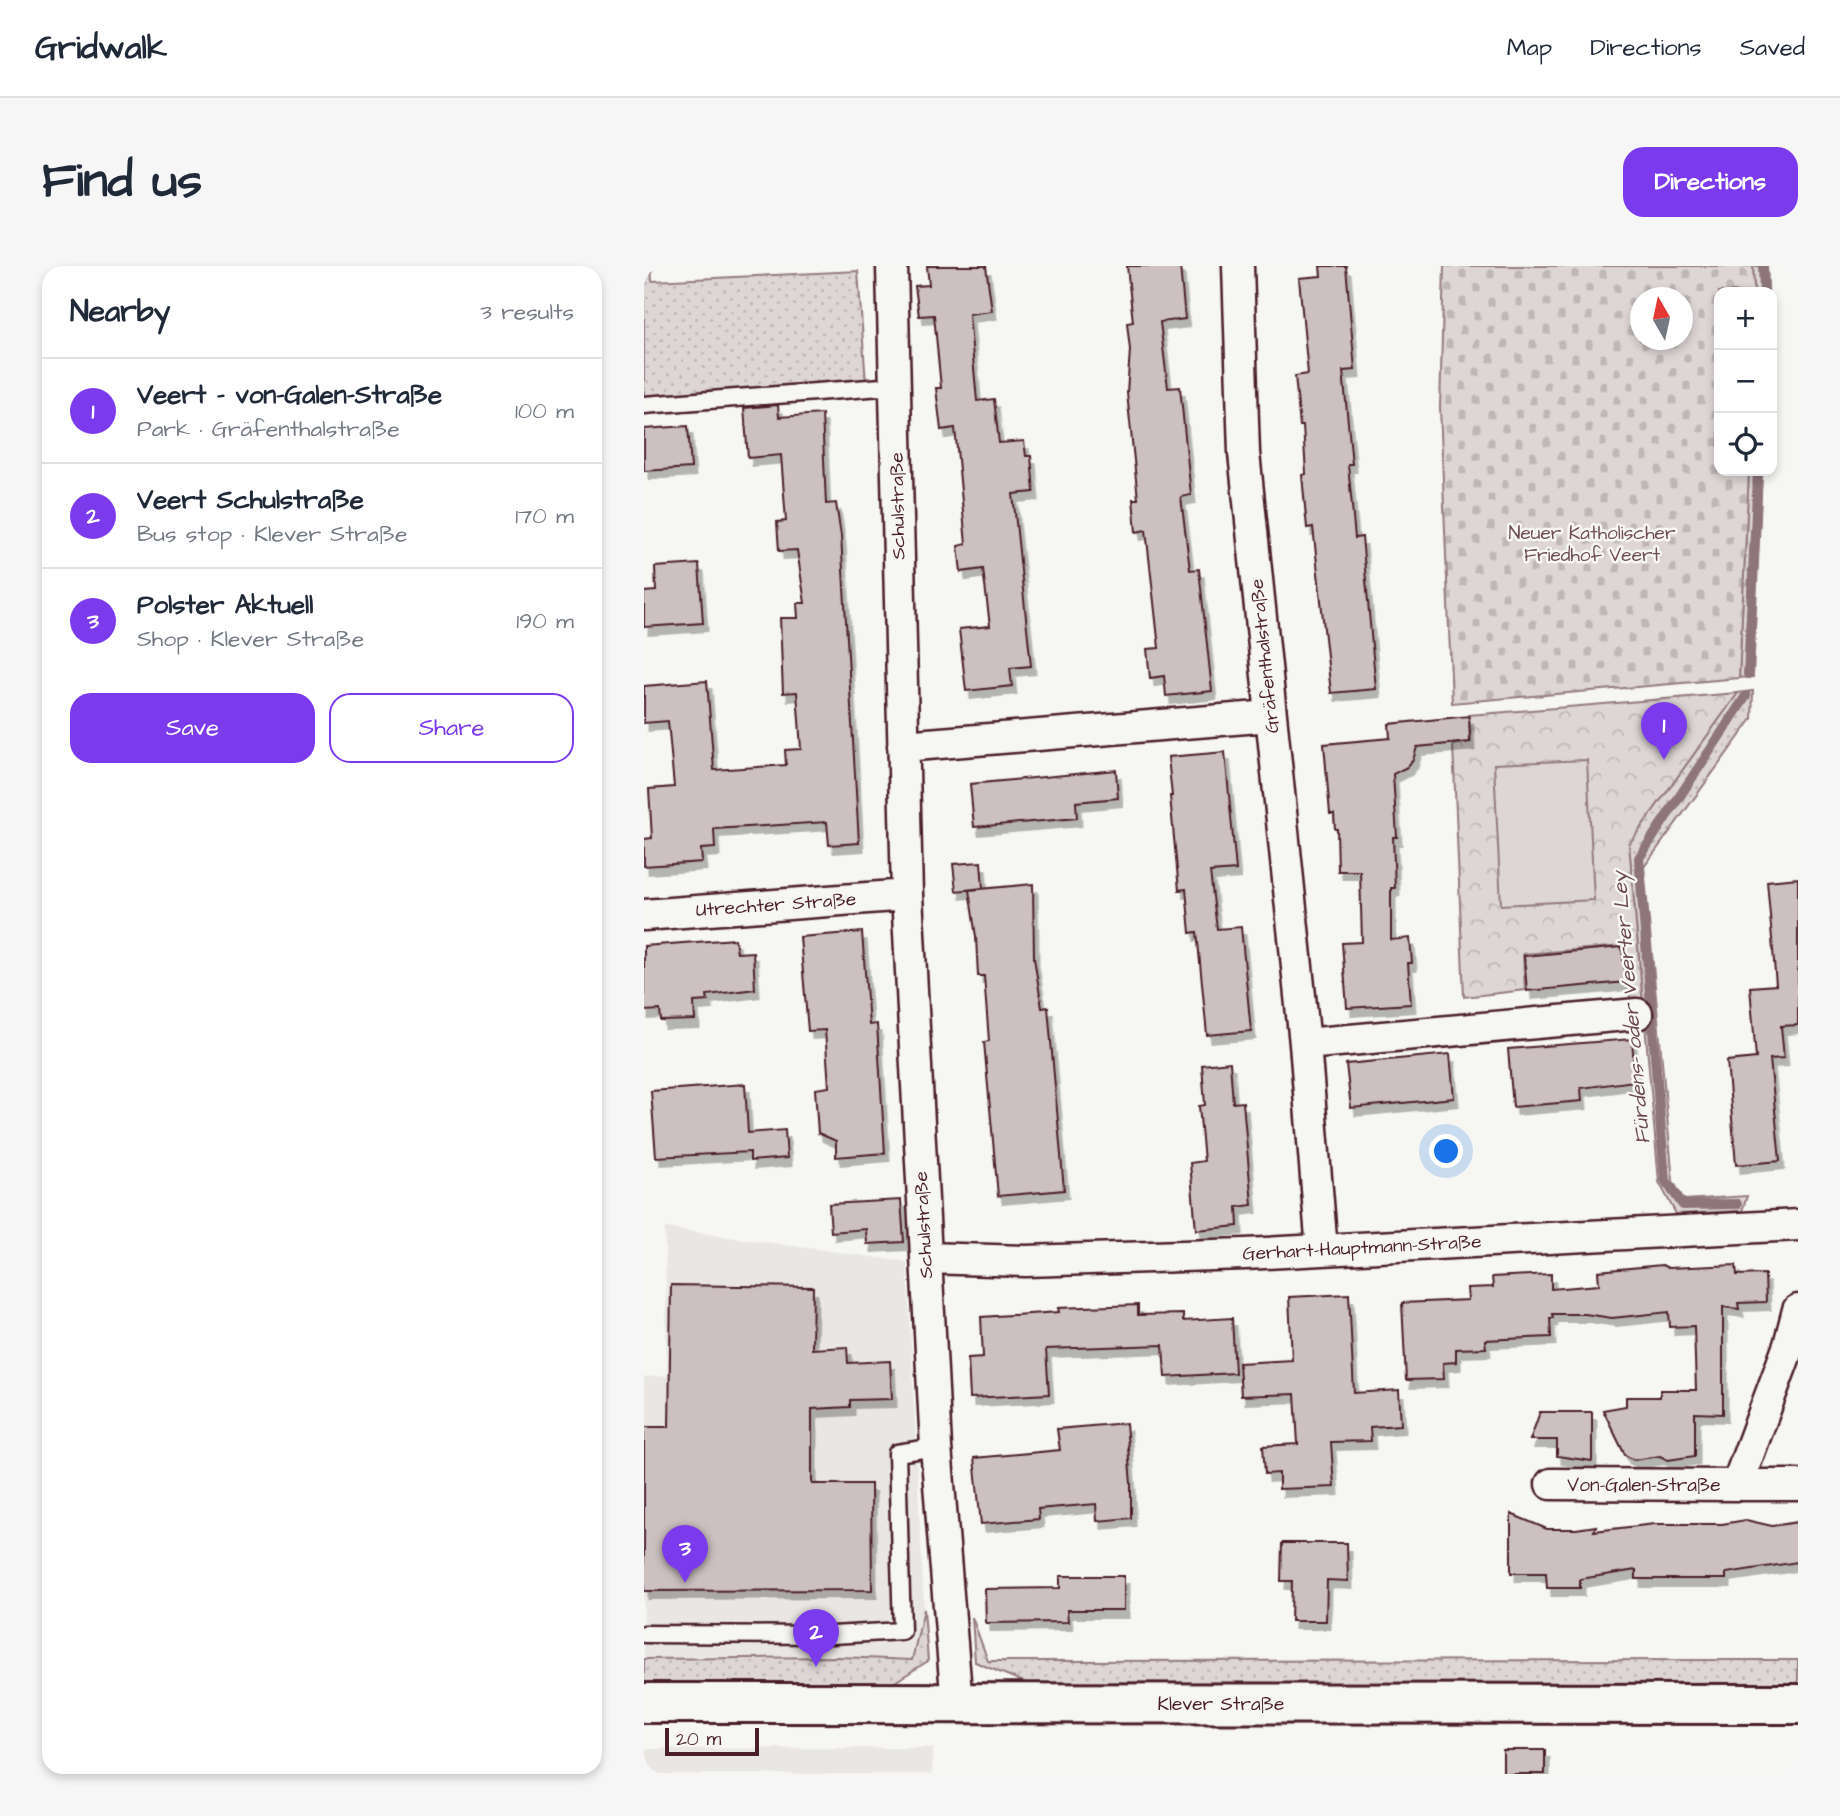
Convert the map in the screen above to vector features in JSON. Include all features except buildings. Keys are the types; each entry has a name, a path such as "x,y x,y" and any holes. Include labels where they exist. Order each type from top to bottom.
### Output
{"main road":[{"name":"Klever Straße","path":"644,1703 1798,1704"}],"street":[{"name":"Schulstraße","path":"892,266 907,895 936,1447 957,1705"},
{"name":"Gräfenthalstraße","path":"1238,266 1244,453 1305,1045 1322,1250"},
{"path":"904,746 1271,716"},
{"name":"Utrechter Straße","path":"644,915 907,895"},
{"path":"1305,1045 1637,1014"},
{"name":"Gerhart-Hauptmann-Straße","path":"926,1258 1026,1261 1322,1250 1798,1225"},
{"name":"Von-Galen-Straße","path":"1737,1485 1789,1345 1798,1310"},
{"name":"Von-Galen-Straße","path":"1551,1484 1798,1486"}],"lane":[{"path":"644,405 895,386"},
{"path":"644,1634 832,1635 902,1631 897,1453 936,1447"}],"shaded area":[{"path":"665,1228 907,1262 924,1609 912,1661 839,1657 644,1659 644,1377 667,1376"},
{"path":"933,1748 932,1774 644,1774 644,1749"}],"green space":[{"path":"644,266 651,266 652,281 858,271 867,397 644,412"},
{"name":"Neuer Katholischer Friedhof Veert","path":"1444,266 1753,266 1754,287 1714,287 1714,476 1749,476 1739,678 1452,703 1440,407"},
{"path":"1753,266 1767,266 1768,287 1754,287"},
{"path":"1749,476 1762,476 1753,677 1739,678"},
{"path":"1753,691 1752,719 1644,867 1673,1181 1684,1200 1747,1196 1742,1211 1676,1214 1659,1182 1629,844 1738,693"},
{"path":"1738,693 1629,844 1643,1006 1631,1007 1623,946 1523,954 1525,990 1464,997 1453,745 1471,742 1469,715"},
{"path":"1587,760 1594,900 1501,905 1494,764"},
{"path":"924,1609 928,1661 893,1683 644,1684 644,1659 839,1657 912,1660"},
{"path":"972,1617 988,1661 1798,1660 1798,1683 1031,1685 975,1662"}],"waterway":[{"name":"Fürdens- oder Veerter Ley","path":"1763,266 1764,287"},
{"name":"Fürdens- oder Veerter Ley","path":"1748,674 1758,476"},
{"name":"Fürdens- oder Veerter Ley","path":"1737,1204 1683,1205 1665,1180 1639,858 1746,696"}],"place":[{"name":"Veert - von-Galen-Straße","path":"1664,760"},
{"name":"Polster Aktuell","path":"685,1583"},
{"name":"Veert Schulstraße","path":"816,1667"}]}
